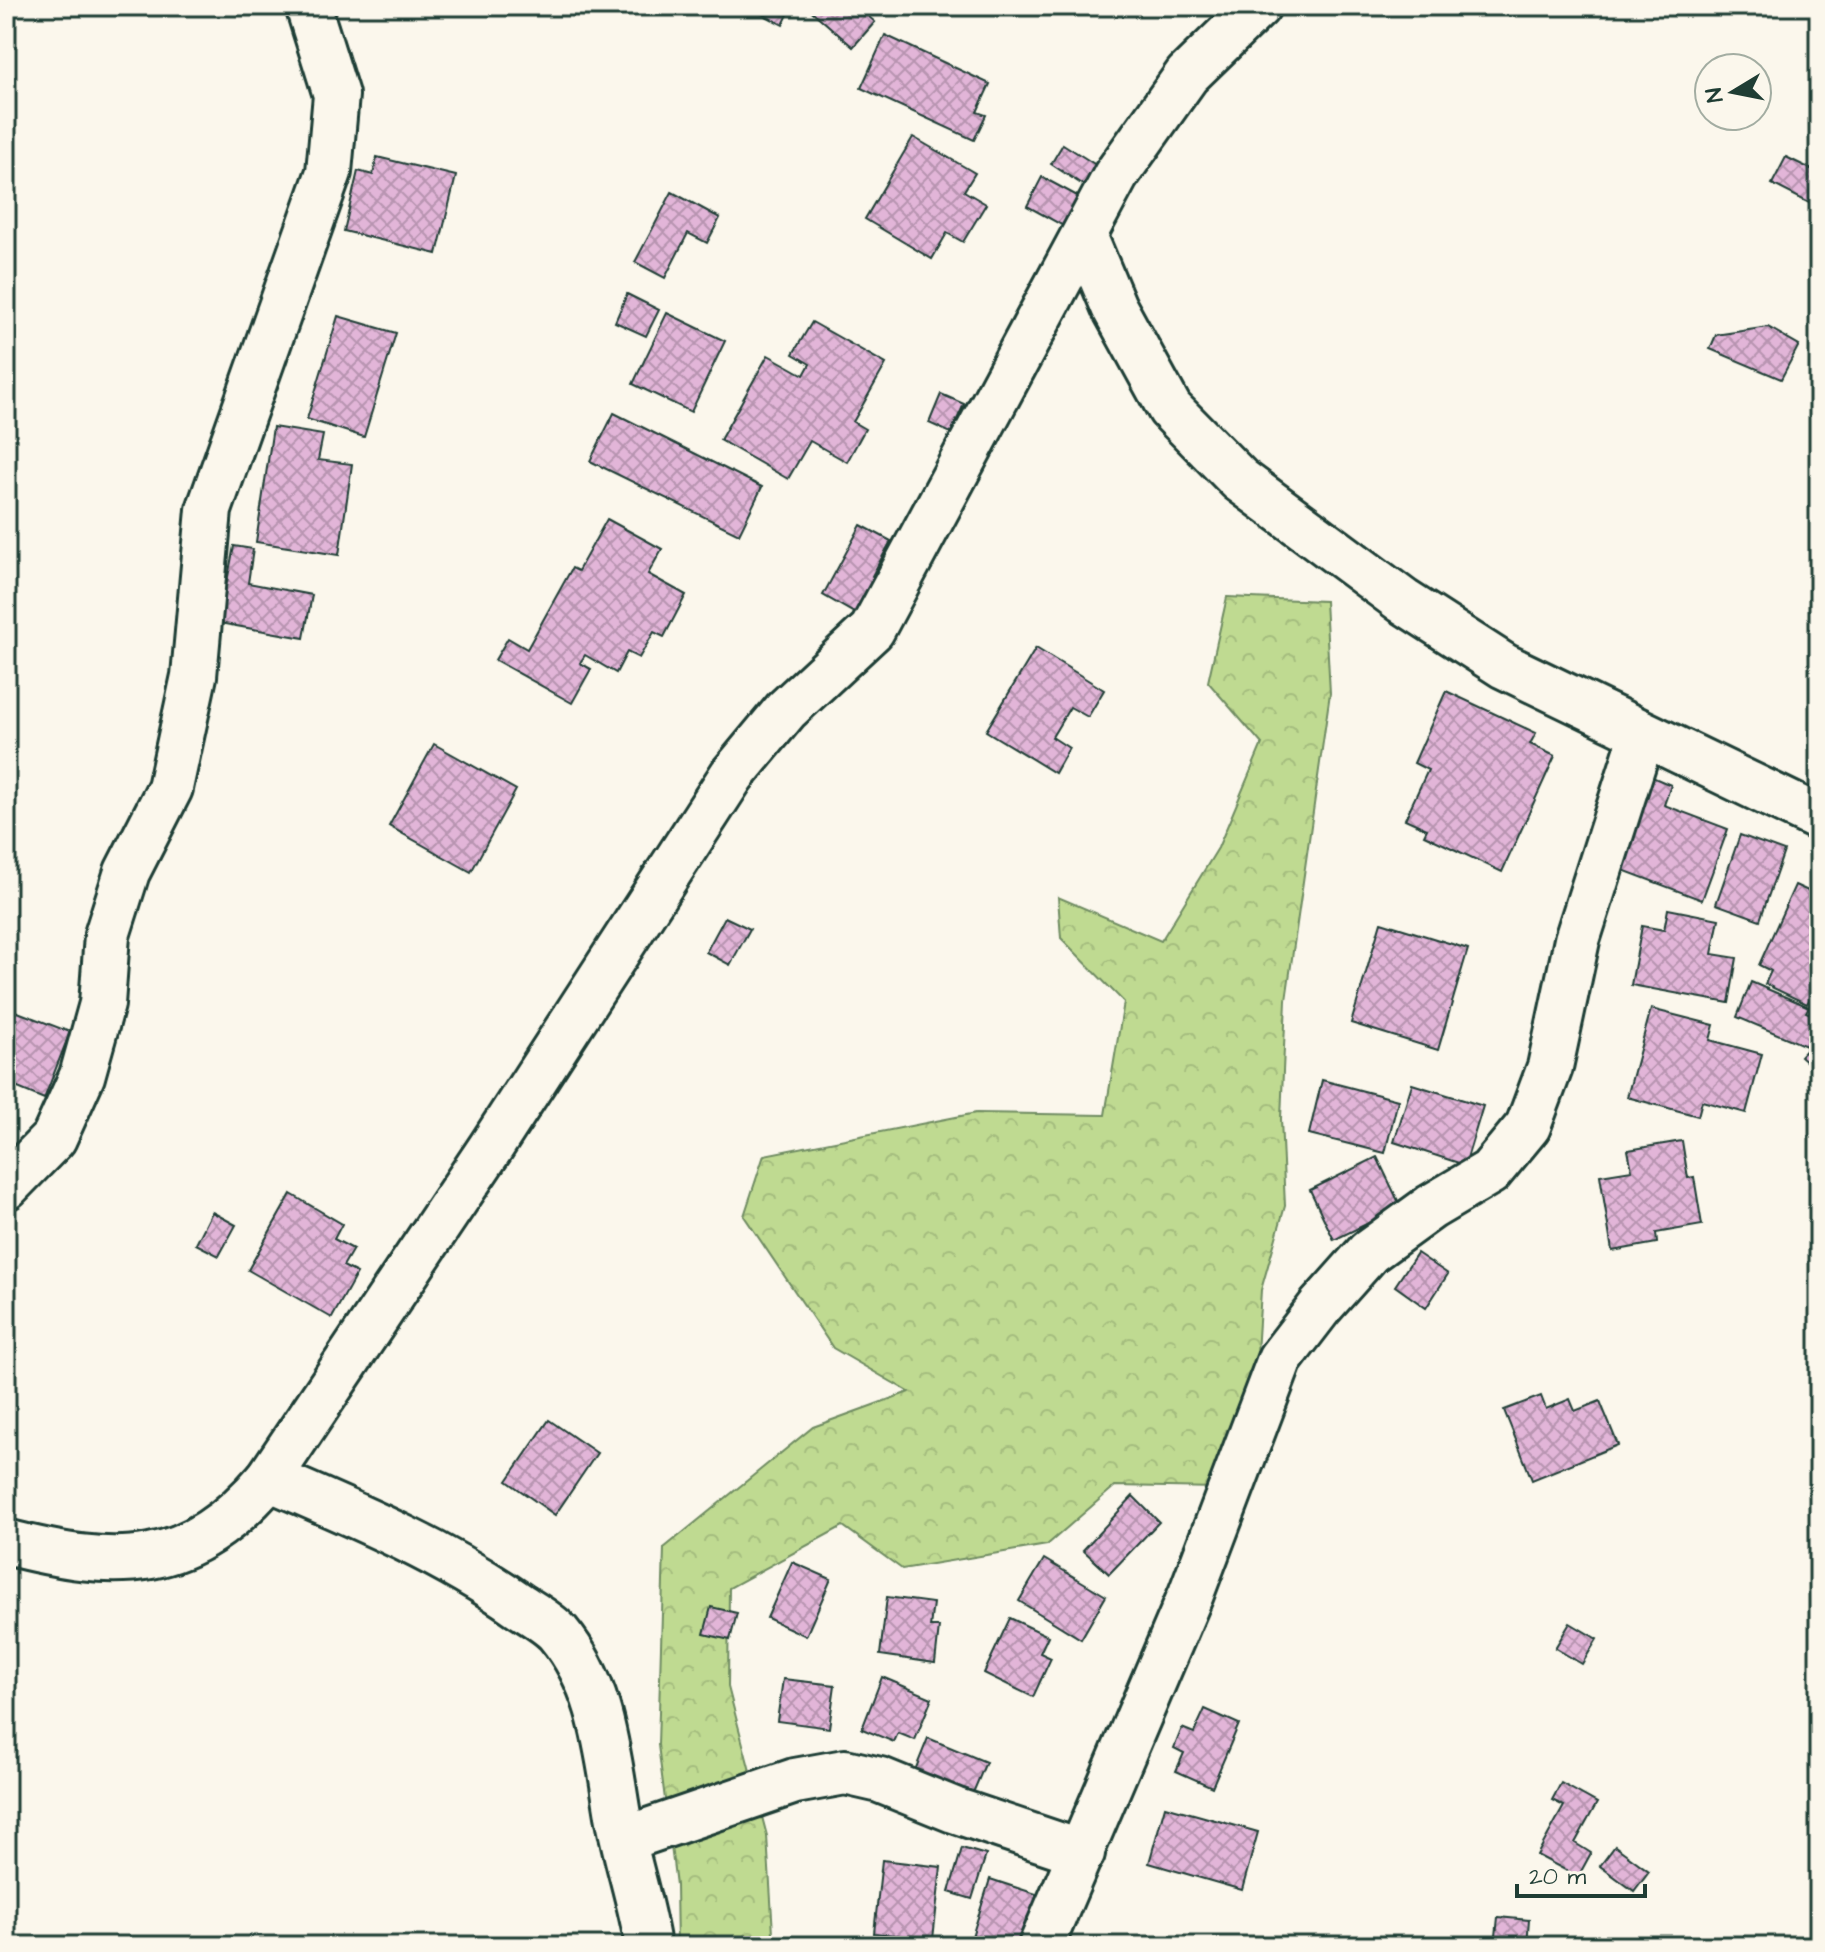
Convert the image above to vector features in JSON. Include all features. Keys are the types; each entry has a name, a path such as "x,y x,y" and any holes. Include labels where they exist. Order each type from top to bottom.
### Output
{"street":[{"path":"6,1187 54,1138 82,1076 102,1004 107,935 127,872 170,788 194,676 209,510 329,172 336,95 308,6"},
{"path":"6,1542 123,1562 174,1552 246,1506 269,1478 491,1147 732,775 786,710 872,630 1085,238 1116,175 1147,127 1187,75 1248,9"},
{"path":"1085,238 1114,307 1170,409 1240,480 1403,601 1491,658 1642,736 1819,818"},
{"path":"1041,1946 1191,1594 1280,1359 1320,1307 1369,1252 1431,1207 1490,1172 1528,1126 1550,1067 1577,940 1642,736"},
{"path":"269,1478 383,1528 462,1569 556,1630 577,1660 593,1692 608,1742 648,1946"},
{"path":"625,1839 795,1781 845,1772 880,1780 954,1810 1082,1853"}],"green space":[{"path":"1227,597 1325,601 1330,693 1286,1000 1281,1119 1285,1206 1261,1290 1253,1417 1218,1488 1115,1486 1047,1545 902,1569 843,1526 729,1588 728,1687 767,1836 773,1933 770,1946 677,1946 676,1885 658,1745 664,1548 813,1427 909,1392 833,1348 744,1216 764,1155 976,1113 1105,1115 1124,1002 1061,938 1058,897 1161,941 1218,848 1262,744 1208,682"}],"building":[{"path":"761,6 792,6 783,25 758,12"},
{"path":"806,6 877,6 868,16 875,22 853,47"},
{"path":"885,35 990,84 977,112 986,115 974,140 861,88"},
{"path":"913,137 975,173 964,191 986,204 963,242 947,233 932,259 865,219"},
{"path":"1063,144 1099,167 1086,187 1051,164"},
{"path":"377,157 456,176 437,254 344,231 358,171 373,175"},
{"path":"1786,157 1819,173 1819,183 1809,203 1772,184"},
{"path":"1042,177 1083,199 1067,228 1027,206"},
{"path":"672,192 720,218 707,243 688,233 665,278 635,262"},
{"path":"627,294 659,310 646,336 615,322"},
{"path":"667,313 725,341 691,412 633,384"},
{"path":"338,316 396,333 364,437 307,419"},
{"path":"812,322 886,364 853,422 865,429 847,462 810,441 788,479 720,440 768,355 804,375 810,364 793,354"},
{"path":"1768,327 1799,345 1781,379 1710,349 1716,335"},
{"path":"941,394 964,404 951,433 929,423"},
{"path":"614,413 762,487 739,534 590,461"},
{"path":"273,427 323,435 318,460 352,464 339,555 256,542"},
{"path":"607,519 662,549 648,574 686,595 664,637 654,632 639,658 627,652 616,673 585,655 580,663 591,669 572,703 495,660 508,638 527,649 572,568 578,571"},
{"path":"861,525 891,541 872,576 882,582 863,618 823,595"},
{"path":"234,546 253,549 248,583 312,595 304,638 219,623"},
{"path":"1036,648 1104,690 1088,717 1070,707 1052,737 1069,748 1055,773 986,731"},
{"path":"1446,691 1536,733 1530,744 1555,756 1502,872 1424,835 1427,829 1405,819 1428,770 1414,763"},
{"path":"434,744 516,790 471,872 389,826"},
{"path":"1645,774 1671,785 1664,805 1728,829 1702,900 1612,866"},
{"path":"1740,835 1784,851 1760,920 1716,904"},
{"path":"1795,885 1819,896 1819,982 1807,1004 1765,984 1771,971 1759,965"},
{"path":"1668,909 1719,919 1712,954 1737,958 1729,1003 1631,985 1642,926 1664,930"},
{"path":"725,917 750,929 730,965 706,952"},
{"path":"1381,922 1468,949 1438,1050 1351,1023"},
{"path":"1751,982 1809,1007 1806,1012 1818,1017 1806,1046 1737,1017"},
{"path":"1651,1009 1714,1025 1710,1040 1762,1054 1746,1113 1702,1101 1698,1116 1627,1097"},
{"path":"15,1011 70,1032 44,1099 6,1083 6,1034"},
{"path":"1819,1035 1819,1073 1800,1056"},
{"path":"1322,1080 1398,1100 1385,1153 1309,1134"},
{"path":"1412,1084 1483,1106 1465,1165 1394,1142"},
{"path":"1682,1141 1688,1178 1694,1177 1702,1225 1656,1233 1657,1243 1612,1251 1600,1175 1632,1170 1628,1150"},
{"path":"1377,1157 1401,1207 1334,1240 1310,1190"},
{"path":"291,1194 342,1224 334,1239 353,1249 343,1266 357,1273 332,1318 248,1270"},
{"path":"212,1212 236,1225 219,1256 196,1244"},
{"path":"1417,1253 1448,1274 1426,1308 1395,1286"},
{"path":"1541,1396 1546,1409 1570,1399 1575,1411 1600,1401 1618,1445 1532,1480 1504,1410"},
{"path":"549,1420 597,1453 555,1515 507,1481"},
{"path":"1133,1496 1159,1522 1109,1574 1083,1550"},
{"path":"1814,1511 1819,1511 1819,1545"},
{"path":"1044,1559 1106,1596 1081,1639 1019,1601"},
{"path":"792,1562 831,1579 806,1636 767,1618"},
{"path":"887,1597 933,1603 930,1627 939,1627 935,1663 880,1655"},
{"path":"711,1607 737,1613 730,1640 704,1634"},
{"path":"1010,1618 1048,1636 1040,1653 1051,1658 1033,1697 984,1673"},
{"path":"1570,1623 1597,1639 1582,1664 1555,1648"},
{"path":"882,1677 932,1698 915,1740 898,1733 894,1742 862,1729"},
{"path":"783,1679 835,1685 829,1728 777,1721"},
{"path":"1205,1709 1239,1724 1212,1787 1176,1771 1184,1753 1174,1748 1182,1728 1194,1733"},
{"path":"928,1738 986,1762 970,1800 912,1778"},
{"path":"1561,1783 1597,1803 1575,1843 1591,1853 1578,1877 1537,1855 1564,1806 1552,1800"},
{"path":"1165,1806 1258,1832 1242,1890 1149,1863"},
{"path":"1615,1846 1649,1871 1634,1891 1600,1866"},
{"path":"962,1848 986,1855 972,1899 949,1892"},
{"path":"882,1860 941,1867 933,1939 874,1933"},
{"path":"990,1879 1042,1896 1025,1946 969,1946"},
{"path":"1498,1917 1529,1920 1527,1946 1495,1946"}]}
